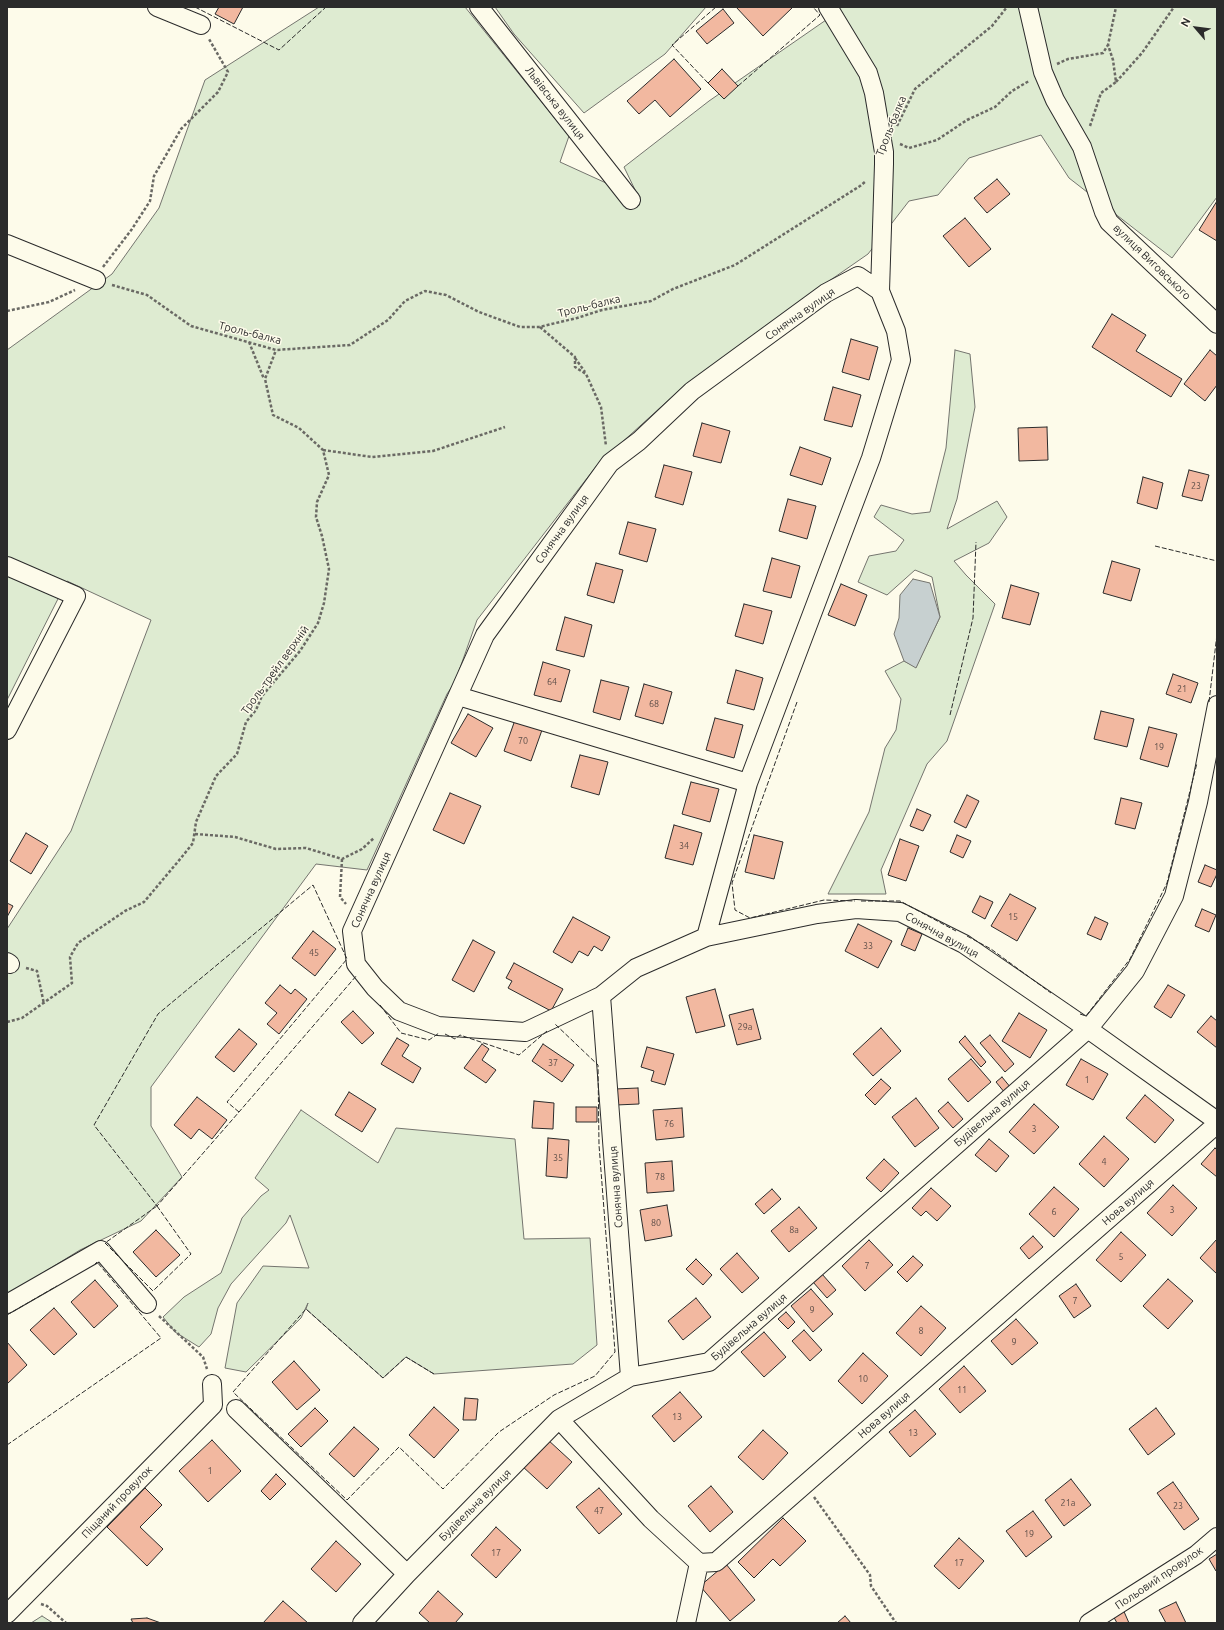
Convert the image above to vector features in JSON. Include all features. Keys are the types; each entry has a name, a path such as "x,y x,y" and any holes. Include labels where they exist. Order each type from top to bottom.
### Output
{"street":[{"path":"157,7 201,25"},
{"name":"Львівська вулиця","path":"480,7 631,200"},
{"path":"706,937 748,783 871,458 901,360 896,331 880,291 884,152 874,93 868,73 828,7"},
{"name":"вулиця Виговського","path":"1028,7 1043,72 1055,100 1082,147 1089,171 1109,222 1217,324"},
{"path":"7,244 96,280"},
{"name":"Сонячна вулиця","path":"880,291 858,276 826,294 692,391 639,441 610,463 485,635 352,931 356,964 374,988 399,1011 438,1026 525,1032 602,996 636,968 706,937 817,914 856,909 900,912 964,944 1088,1029 1217,1122"},
{"path":"7,566 76,596 7,730"},
{"path":"458,696 748,783"},
{"path":"1088,1029 1135,971 1174,896 1198,802 1217,705"},
{"name":"Сонячна вулиця","path":"602,996 630,1377"},
{"name":"Будівельна вулиця","path":"362,1623 407,1574 560,1419 630,1377 709,1362 1088,1029"},
{"name":"Нова вулиця","path":"699,1563 716,1562 1217,1122"},
{"path":"7,1304 101,1250 147,1304"},
{"name":"Піщаний провулок","path":"7,1614 213,1405 212,1384"},
{"path":"236,1409 407,1574"},
{"path":"560,1419 651,1519 699,1563 686,1623"},
{"name":"Польовий провулок","path":"1097,1621 1196,1555 1217,1537"}],"path":[{"name":"Троль-балка","path":"896,128 915,89 992,26 1006,7"},
{"path":"898,143 909,148 937,140 967,120 995,107 1012,91 1043,72 1068,59 1102,53 1108,45 1116,7"},
{"path":"1082,147 1100,93 1116,82 1142,53 1174,7"},
{"path":"7,311 49,302 96,280 102,268 132,229 150,201 154,176 181,129 218,92 228,72 201,25"},
{"path":"1108,45 1113,60 1116,82"},
{"name":"Троль-балка","path":"96,280 147,295 191,326 276,350 350,345 388,320 405,301 425,291 446,294 479,312 520,327 539,327 577,318 602,310 651,301 673,289 734,265 860,186 884,164"},
{"path":"539,327 575,357 586,374 601,407 604,439 610,463"},
{"path":"249,342 265,379 273,415 300,428 323,450 372,457 433,451 505,427"},
{"path":"265,379 276,350"},
{"path":"575,357 575,367 586,374"},
{"name":"Троль-трейл верхній","path":"7,1022 22,1018 72,983 70,958 78,943 125,911 144,902 193,843 196,822 216,776 237,754 246,722 256,710 262,696 300,651 318,623 324,603 330,569 316,517 317,502 329,475 323,450"},
{"path":"194,834 235,837 276,848 306,848 342,859 362,849 380,833"},
{"path":"342,859 340,897 352,912 352,931"},
{"path":"8,963 37,971 44,1004"},
{"path":"147,1304 203,1357 212,1384"},
{"path":"805,1484 870,1575 871,1586 896,1623"},
{"path":"23,1599 48,1606 66,1623"}],"green space":[{"path":"319,7 465,7 569,136 560,162 639,198 624,167 709,101 839,11 837,7 1217,7 1217,197 1172,258 1069,178 1041,135 969,158 938,195 909,201 868,254 796,304 683,387 598,464 477,620 455,682 447,694 367,870 316,864 151,1087 151,1126 182,1177 141,1221 80,1250 7,1295 7,929 71,831 151,620 67,581 7,700 7,350 112,274 159,208 205,80"},
{"path":"495,7 706,7 665,54 584,113 514,34"},
{"path":"955,350 970,354 975,407 957,499 947,529 997,501 1007,517 989,543 954,561 995,604 947,741 927,764 881,870 886,894 828,894 869,812 885,748 896,730 901,699 885,671 904,661 916,667 940,617 932,577 915,570 887,595 858,582 869,556 896,551 904,540 874,517 881,505 912,514 930,512 946,448"},
{"path":"301,1110 378,1163 396,1128 515,1139 524,1239 590,1238 597,1345 573,1364 434,1374 406,1357 383,1378 306,1309 308,1303 301,1318 246,1372 225,1368 237,1303 263,1266 309,1268 290,1215 286,1223 231,1284 218,1308 211,1334 199,1347 175,1332 163,1317 184,1297 221,1273 242,1218 261,1196 269,1190 255,1178"},
{"path":"42,1616 53,1623 31,1623"}],"shaded area":[{"path":"913,579 930,583 940,617 916,668 904,661 894,634 899,618 900,595"}],"building":[{"path":"219,7 243,7 234,24 215,14"},
{"path":"736,7 793,7 763,36"},
{"path":"723,9 734,23 707,44 696,31"},
{"path":"674,59 701,89 670,117 655,100 639,114 627,101"},
{"path":"722,69 738,86 724,99 708,83"},
{"path":"997,179 1010,194 987,213 974,198"},
{"path":"1217,201 1217,241 1199,230"},
{"path":"965,218 991,249 969,267 943,236"},
{"path":"1112,314 1146,335 1136,351 1182,379 1171,397 1092,347"},
{"path":"851,339 878,347 869,380 842,372"},
{"path":"1210,350 1217,356 1217,385 1205,401 1184,384"},
{"path":"833,387 861,395 852,427 824,420"},
{"path":"702,423 730,431 721,463 693,456"},
{"path":"1047,427 1048,460 1019,461 1018,428"},
{"path":"800,447 831,458 822,485 790,475"},
{"path":"664,465 692,472 683,505 655,497"},
{"path":"1189,470 1209,475 1202,501 1182,496"},
{"path":"1143,477 1163,483 1157,509 1137,503"},
{"path":"788,499 816,506 807,539 779,531"},
{"path":"628,522 656,529 647,562 619,554"},
{"path":"772,558 800,566 791,598 763,591"},
{"path":"1112,561 1140,569 1131,601 1103,593"},
{"path":"596,563 623,570 614,603 587,595"},
{"path":"841,584 867,595 855,626 828,615"},
{"path":"1011,585 1039,593 1030,625 1002,618"},
{"path":"744,604 772,611 763,644 735,636"},
{"path":"565,617 592,625 584,657 556,650"},
{"path":"543,662 570,670 561,702 534,695"},
{"path":"736,670 763,678 754,710 727,703"},
{"path":"1173,674 1198,683 1191,703 1166,694"},
{"path":"601,680 629,687 620,720 593,712"},
{"path":"644,684 672,692 663,724 635,716"},
{"path":"1101,711 1134,719 1127,747 1094,739"},
{"path":"468,714 493,728 476,757 451,743"},
{"path":"715,718 743,725 734,758 706,750"},
{"path":"515,720 542,730 531,761 504,751"},
{"path":"1149,727 1177,734 1168,767 1140,759"},
{"path":"580,755 608,762 599,795 571,787"},
{"path":"691,782 719,789 710,822 682,814"},
{"path":"450,793 481,806 464,844 433,830"},
{"path":"967,795 979,801 966,828 954,822"},
{"path":"1121,798 1142,803 1135,829 1115,824"},
{"path":"917,809 931,815 923,831 910,826"},
{"path":"674,825 702,833 693,865 665,858"},
{"path":"26,833 48,846 31,874 10,861"},
{"path":"754,835 783,842 774,879 745,872"},
{"path":"957,835 971,841 963,858 950,852"},
{"path":"900,839 919,846 906,881 888,875"},
{"path":"1205,865 1217,870 1217,874 1211,887 1198,882"},
{"path":"1010,894 1036,908 1017,941 991,926"},
{"path":"980,896 993,902 985,919 972,912"},
{"path":"7,903 13,906 7,917"},
{"path":"1202,909 1216,915 1209,932 1195,926"},
{"path":"573,917 610,937 602,951 594,946 588,956 579,951 572,963 553,952"},
{"path":"1095,917 1108,923 1101,940 1087,934"},
{"path":"858,924 892,941 878,968 845,951"},
{"path":"908,928 922,934 915,951 901,945"},
{"path":"313,931 336,949 315,976 292,958"},
{"path":"473,940 495,952 474,992 452,980"},
{"path":"514,963 563,989 551,1011 508,988 512,981 506,978"},
{"path":"280,985 291,994 295,989 307,999 279,1034 267,1024 277,1013 265,1003"},
{"path":"1168,985 1185,995 1171,1018 1154,1007"},
{"path":"715,989 725,1026 696,1033 686,997"},
{"path":"753,1009 761,1039 737,1045 729,1015"},
{"path":"353,1011 374,1033 362,1044 341,1022"},
{"path":"1019,1013 1047,1030 1030,1058 1002,1041"},
{"path":"1211,1016 1217,1021 1217,1048 1197,1032"},
{"path":"881,1028 901,1051 873,1076 853,1054"},
{"path":"239,1029 257,1044 234,1072 215,1057"},
{"path":"990,1035 1014,1064 1005,1072 980,1043"},
{"path":"965,1036 986,1062 981,1067 959,1042"},
{"path":"397,1038 409,1045 402,1056 421,1068 413,1083 381,1064"},
{"path":"482,1044 489,1049 482,1060 496,1070 486,1083 464,1068"},
{"path":"543,1044 574,1065 562,1082 532,1061"},
{"path":"647,1047 674,1054 665,1085 651,1081 654,1071 641,1067"},
{"path":"971,1059 991,1082 968,1102 948,1079"},
{"path":"1081,1059 1108,1074 1093,1100 1066,1085"},
{"path":"1002,1077 1011,1088 1005,1093 996,1082"},
{"path":"881,1079 891,1088 875,1105 865,1095"},
{"path":"638,1088 639,1104 616,1105 615,1089"},
{"path":"349,1092 376,1109 362,1132 335,1115"},
{"path":"1145,1095 1174,1120 1155,1143 1126,1118"},
{"path":"197,1097 227,1120 212,1139 199,1129 191,1139 174,1125"},
{"path":"916,1098 939,1128 915,1147 892,1117"},
{"path":"534,1101 554,1103 553,1129 532,1128"},
{"path":"948,1102 963,1119 953,1128 938,1111"},
{"path":"1034,1104 1059,1127 1034,1154 1009,1132"},
{"path":"576,1107 597,1107 597,1122 576,1122"},
{"path":"682,1108 684,1137 656,1140 653,1110"},
{"path":"1104,1136 1129,1159 1104,1187 1079,1164"},
{"path":"548,1138 569,1140 567,1178 546,1176"},
{"path":"989,1139 1009,1156 996,1172 975,1155"},
{"path":"1215,1148 1217,1150 1217,1177 1201,1164"},
{"path":"884,1159 899,1173 881,1192 866,1178"},
{"path":"672,1161 674,1191 647,1193 645,1163"},
{"path":"1173,1185 1197,1208 1172,1236 1147,1213"},
{"path":"1054,1187 1079,1209 1054,1237 1029,1214"},
{"path":"931,1188 951,1206 937,1221 926,1211 921,1216 912,1208"},
{"path":"772,1189 781,1199 764,1214 755,1204"},
{"path":"667,1205 672,1236 645,1241 640,1210"},
{"path":"799,1207 817,1228 789,1252 771,1231"},
{"path":"156,1230 180,1255 156,1277 133,1252"},
{"path":"1121,1232 1146,1255 1121,1282 1096,1260"},
{"path":"1033,1236 1043,1247 1029,1259 1020,1248"},
{"path":"1217,1239 1217,1274 1200,1258"},
{"path":"869,1240 893,1265 865,1291 842,1266"},
{"path":"737,1253 759,1278 742,1293 720,1269"},
{"path":"913,1256 923,1265 907,1282 897,1272"},
{"path":"696,1259 712,1275 703,1285 686,1269"},
{"path":"822,1274 836,1290 827,1298 813,1282"},
{"path":"1168,1279 1193,1301 1168,1329 1143,1306"},
{"path":"95,1280 118,1306 94,1328 71,1302"},
{"path":"1076,1284 1091,1306 1074,1318 1059,1296"},
{"path":"811,1289 833,1314 813,1332 791,1306"},
{"path":"696,1298 711,1317 683,1340 668,1321"},
{"path":"921,1306 946,1328 921,1356 896,1333"},
{"path":"54,1308 77,1334 54,1355 30,1330"},
{"path":"786,1312 795,1322 788,1329 778,1319"},
{"path":"1016,1319 1038,1343 1012,1365 991,1341"},
{"path":"804,1330 822,1350 810,1361 792,1341"},
{"path":"764,1332 786,1357 764,1377 741,1352"},
{"path":"7,1342 27,1365 7,1384"},
{"path":"863,1353 888,1376 862,1404 838,1381"},
{"path":"294,1361 320,1390 297,1410 272,1382"},
{"path":"964,1366 986,1391 960,1413 939,1389"},
{"path":"680,1392 702,1417 674,1442 652,1416"},
{"path":"465,1398 478,1399 476,1420 463,1420"},
{"path":"434,1407 459,1430 434,1458 409,1435"},
{"path":"315,1408 328,1421 301,1447 288,1434"},
{"path":"1156,1408 1175,1434 1148,1455 1129,1429"},
{"path":"915,1410 936,1434 910,1457 889,1432"},
{"path":"354,1427 379,1449 354,1477 329,1454"},
{"path":"763,1430 788,1453 763,1480 738,1457"},
{"path":"547,1439 572,1462 547,1489 522,1466"},
{"path":"212,1440 241,1471 208,1502 179,1471"},
{"path":"276,1474 286,1484 270,1500 261,1491"},
{"path":"1071,1479 1091,1505 1064,1526 1045,1500"},
{"path":"1173,1482 1199,1519 1184,1530 1157,1493"},
{"path":"711,1486 733,1512 710,1532 688,1506"},
{"path":"145,1488 162,1505 140,1527 163,1549 147,1566 107,1527"},
{"path":"599,1488 622,1514 599,1534 576,1507"},
{"path":"1033,1511 1052,1537 1026,1557 1006,1531"},
{"path":"783,1518 806,1541 780,1566 773,1559 754,1578 738,1562"},
{"path":"496,1527 521,1550 496,1578 471,1555"},
{"path":"959,1538 984,1561 959,1589 934,1566"},
{"path":"336,1541 361,1564 336,1592 311,1569"},
{"path":"1217,1554 1217,1571 1216,1571 1209,1559"},
{"path":"726,1564 755,1600 730,1621 700,1586"},
{"path":"438,1591 463,1614 455,1623 430,1623 419,1613"},
{"path":"283,1601 308,1623 263,1623"},
{"path":"1176,1602 1186,1623 1166,1623 1159,1610"},
{"path":"1122,1607 1129,1623 1117,1623 1111,1612"},
{"path":"845,1616 851,1623 837,1623"},
{"path":"147,1618 161,1623 133,1623 131,1619"}],"fence":[{"path":"195,7 279,50 326,7"},
{"path":"708,83 672,45 716,7"},
{"path":"738,86 820,15 813,7"},
{"path":"950,715 973,618 976,542"},
{"path":"1155,546 1217,561"},
{"path":"1209,702 1217,634"},
{"path":"797,702 732,883 735,910 750,918 824,900 855,901"},
{"path":"1080,1014 1086,1016 1130,959 1167,883 1197,763"},
{"path":"239,1112 227,1102 347,959 313,885 158,1014 94,1125 157,1206 239,1112 357,975"},
{"path":"861,901 900,901 956,931"},
{"path":"967,936 991,949 1051,993"},
{"path":"380,1005 401,1033 429,1040 439,1033"},
{"path":"434,1374 406,1357 383,1378 306,1309 233,1392 347,1500 399,1447 443,1489 499,1432 554,1395 595,1376 615,1352 599,1145 598,1065 555,1024"},
{"path":"445,1034 455,1039 460,1035 519,1055 547,1031"},
{"path":"157,1206 191,1254 153,1291 105,1243 157,1206"},
{"path":"7,1445 161,1338 97,1262 95,1264"},
{"path":"7,1315 57,1286"}]}
